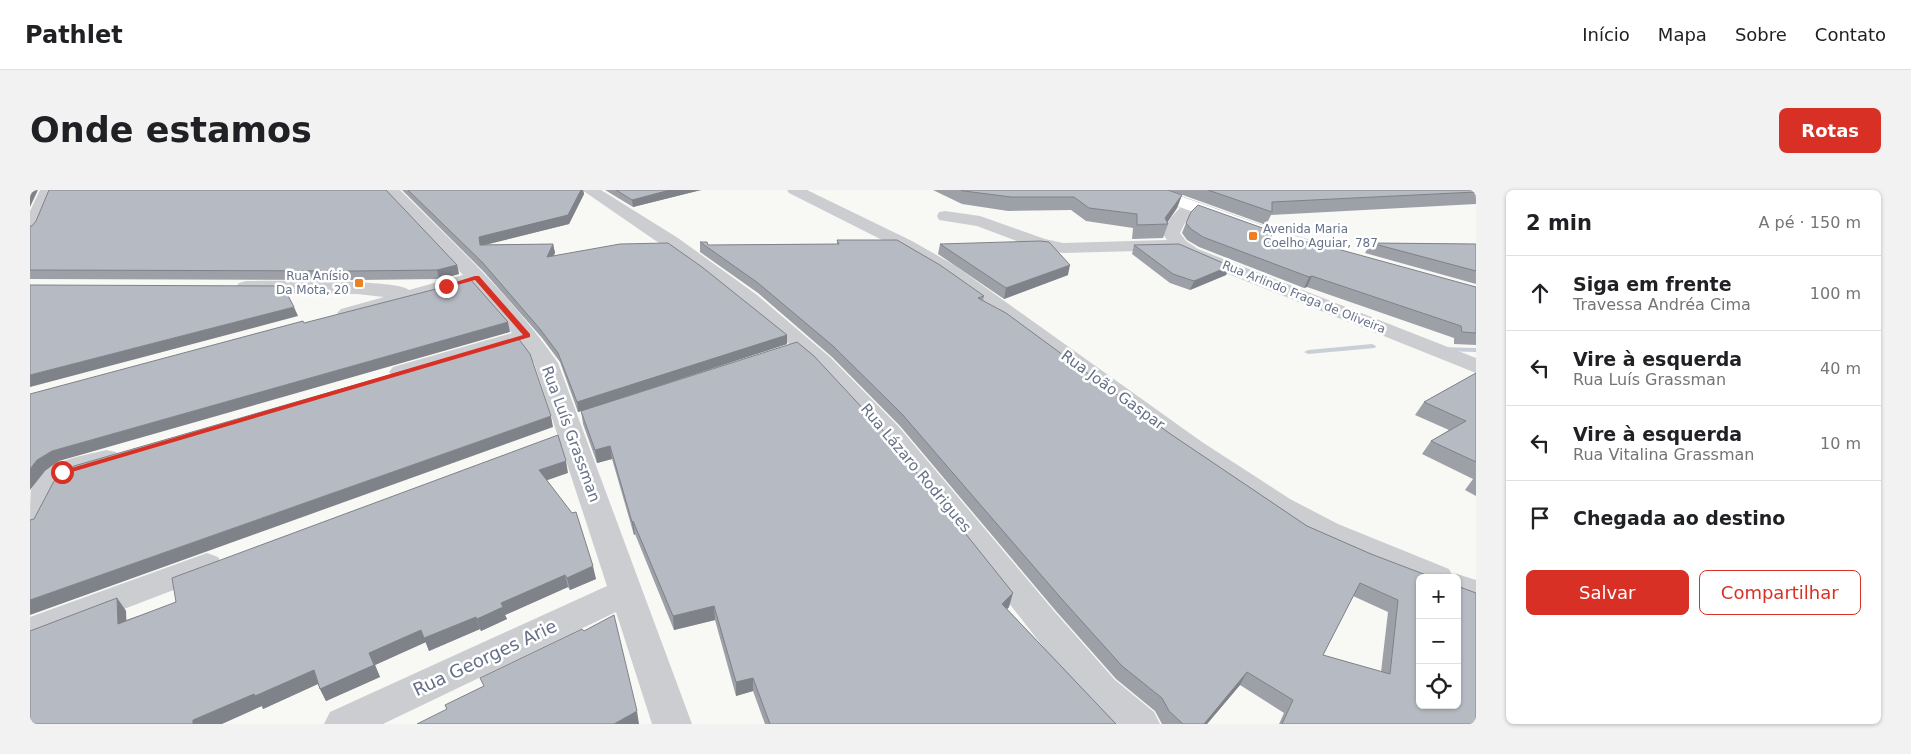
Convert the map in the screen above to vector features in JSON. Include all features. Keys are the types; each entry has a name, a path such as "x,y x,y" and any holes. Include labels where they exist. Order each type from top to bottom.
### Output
{"main road":[{"path":"1148,190 1272,235 1349,258"}],"street":[{"path":"30,228 48,190"},
{"name":"Rua Luís Grassman","path":"391,190 477,278 528,336 546,363 572,431 672,724"},
{"name":"Rua Lázaro Rodrigues","path":"590,190 678,245 724,277 803,345 844,384 890,432 1034,612 1102,691 1140,724"},
{"name":"Rua João Gaspar","path":"795,190 906,245 947,269 1192,448 1280,506 1327,532 1427,574"},
{"path":"1180,245 1171,233 1173,225 1192,207"},
{"path":"945,216 980,221 1040,244 1062,248 1180,245"},
{"name":"Rua Arlindo Fraga de Oliveira","path":"1180,245 1192,253 1476,366"},
{"path":"328,319 477,278"},
{"path":"228,287 357,288 417,293"},
{"path":"376,379 528,336"},
{"path":"544,442 572,431"},
{"path":"30,522 54,478 70,469 126,452"},
{"path":"30,631 235,555"},
{"path":"1461,587 1476,593"},
{"name":"Rua Georges Arie","path":"344,724 626,592"}],"building":[{"path":"49,190 386,190 457,265 437,270 356,271 30,270 30,226 36,221"},
{"path":"408,190 581,190 568,215 479,237 480,245 553,244 547,257 620,244 668,243 702,267 787,335 577,402 558,353 540,329 483,263"},
{"path":"616,190 670,190 632,200"},
{"path":"961,190 1168,190 1182,195 1165,218 1168,224 1137,225 1137,214 1089,208 1074,197 1011,197"},
{"path":"1208,190 1476,190 1476,192 1272,202 1272,212"},
{"path":"1198,205 1271,231 1272,241 1312,242 1476,287 1476,333 1462,332 1461,326 1312,276 1309,277 1203,237 1186,223 1191,212"},
{"path":"837,240 897,240 940,265 984,296 978,298 1006,313 1169,433 1307,526 1371,554 1424,574 1416,574 1416,709 1461,709 1461,587 1476,593 1476,724 1282,724 1293,700 1247,672 1204,724 1183,724 1169,711 1162,698 1122,666 902,414 833,346 758,283 700,242 707,242 708,245 839,244","holes":["1360,583 1398,600 1390,674 1323,655"]},
{"path":"1049,242 1070,265 1006,288 940,244"},
{"path":"1371,243 1476,244 1476,271"},
{"path":"1179,244 1230,266 1194,281 1173,274 1134,245"},
{"path":"471,280 508,322 52,451 37,460 30,469 30,394 303,321 304,323"},
{"path":"30,285 283,286 294,307 30,375"},
{"path":"518,338 530,354 551,416 30,600 30,520 34,519 54,481 74,466"},
{"path":"797,342 814,356 881,428 1013,593 1002,604 1116,724 770,724 753,678 736,682 714,606 673,616 632,522 610,446 595,450 581,411"},
{"path":"1476,373 1476,462 1431,441 1466,421 1424,402"},
{"path":"558,435 566,461 539,470 572,513 576,512 593,566 567,578 565,575 501,603 503,607 477,619 476,617 424,638 421,630 369,653 374,665 320,689 314,670 193,720 193,724 30,724 30,631 117,598 118,624 176,602 172,578"},
{"path":"614,615 637,711 614,724 417,724 447,709 445,705 484,686 480,678 582,629 584,631"}],"waterway":[{"path":"1308,352 1372,346"},
{"path":"1442,349 1476,350"}],"place":[{"name":"Avenida Maria Coelho Aguiar, 787","path":"1253,236"},
{"name":"Rua Anísio Da Mota, 20","path":"359,283"}],"route":[{"path":"62,472 528,336 477,278 446,286"}]}
